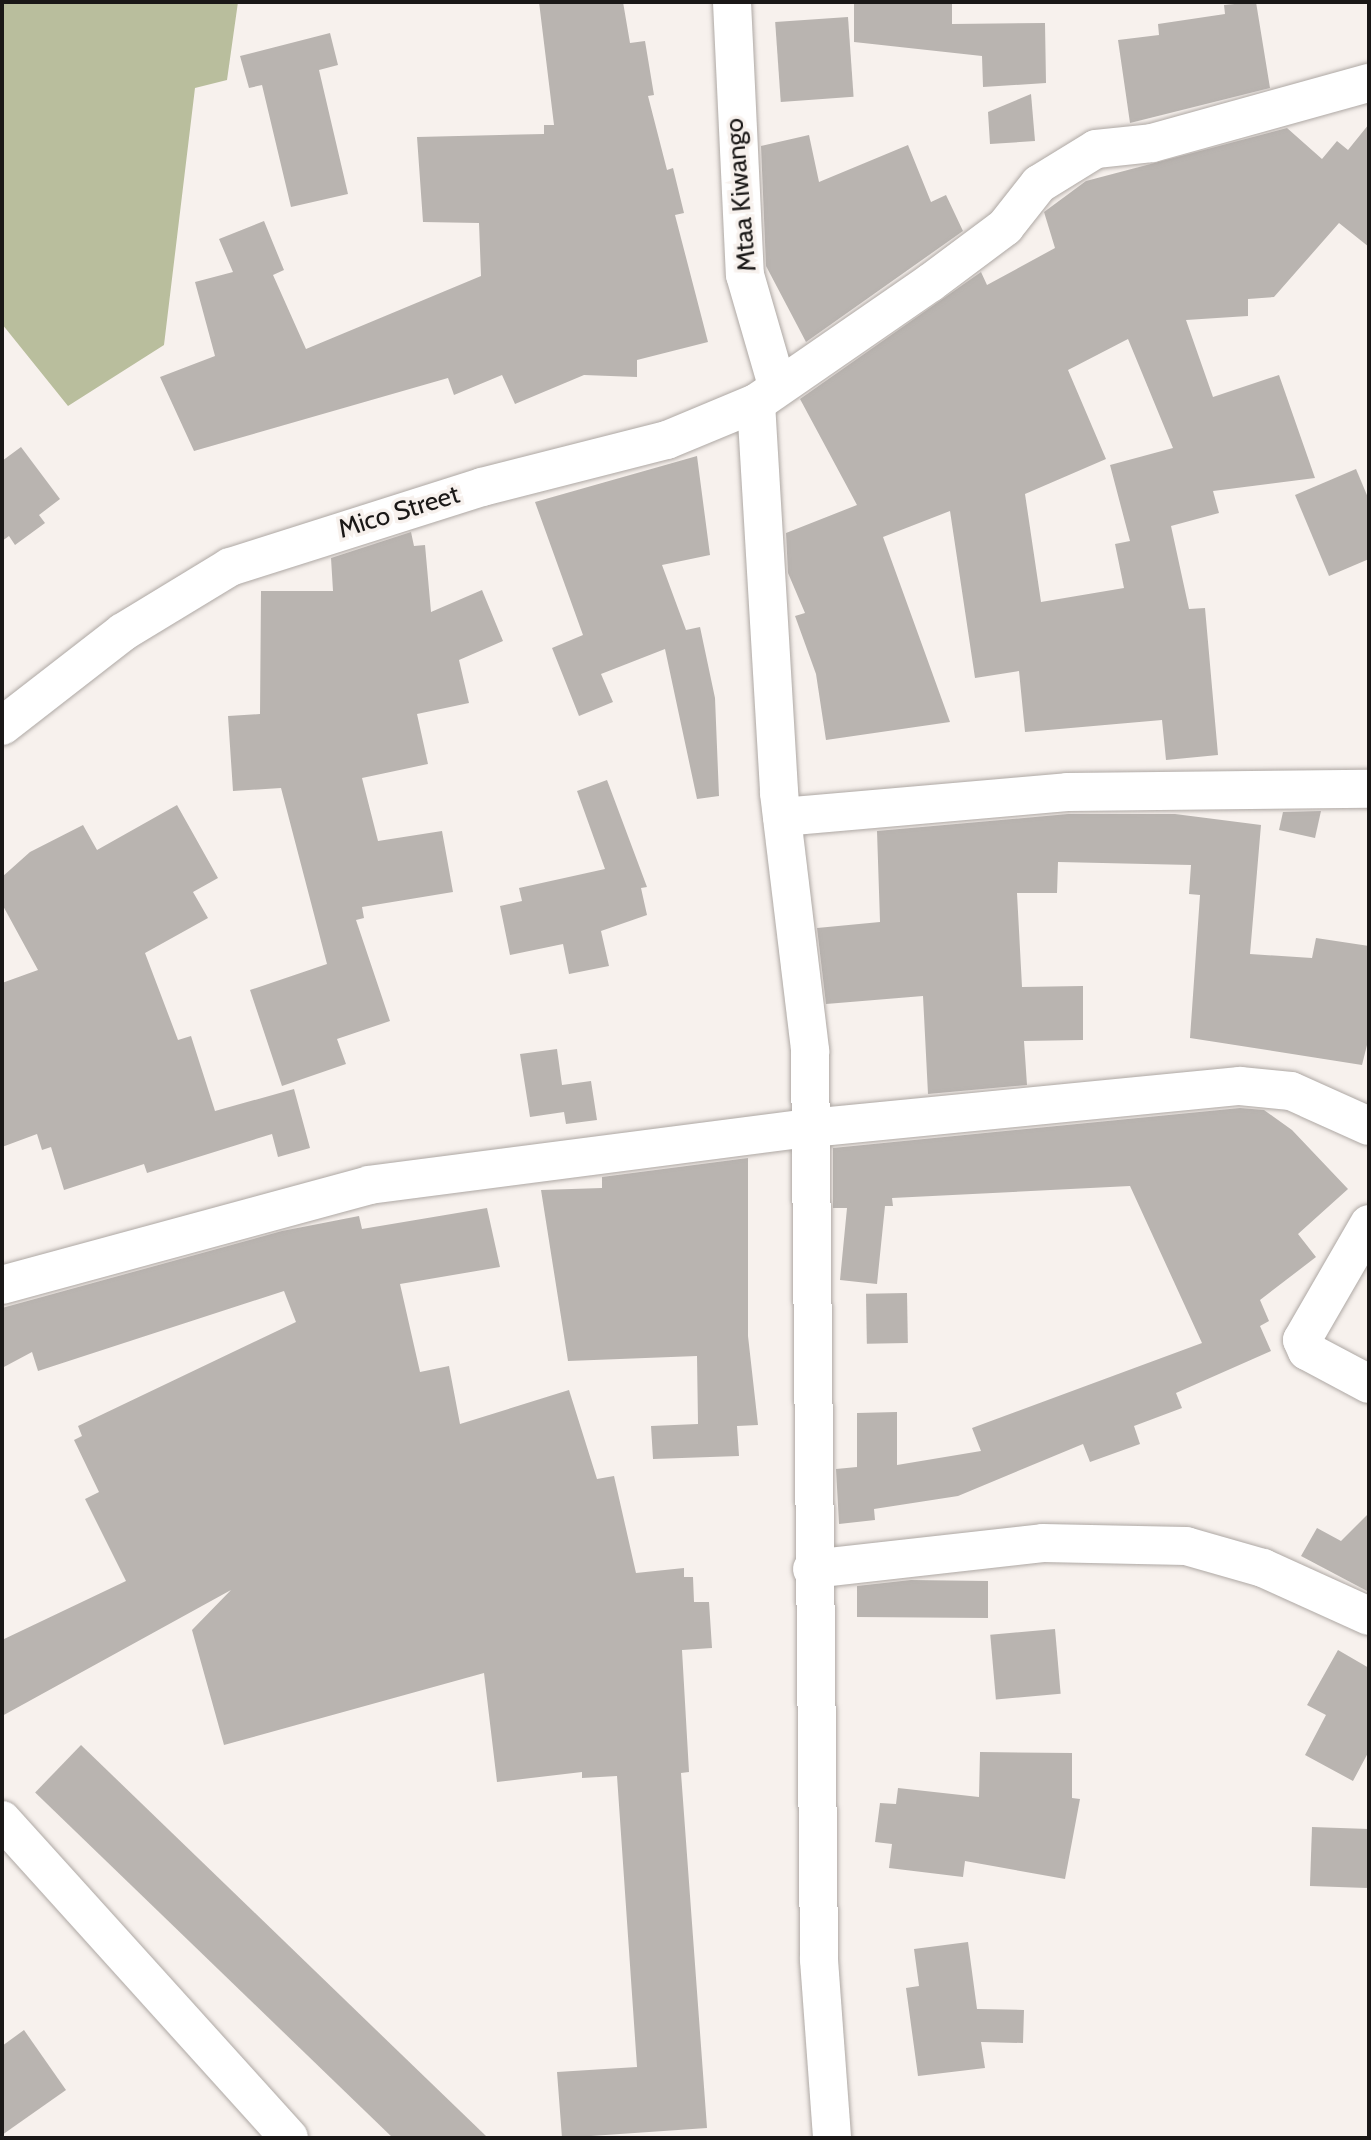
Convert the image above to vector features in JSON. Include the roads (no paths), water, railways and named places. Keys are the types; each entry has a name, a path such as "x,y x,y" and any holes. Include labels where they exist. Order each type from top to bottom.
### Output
{"street":[{"name":"Mtaa Kiwango","path":"732,2 746,275 766,394 782,817 810,1051 812,1569 818,1960 832,2138"},
{"name":"Mico Street","path":"2,726 123,632 230,567 482,487 667,440 766,394 824,358 1005,227 1039,184 1096,149 1152,143 1369,83"},
{"path":"782,817 1067,792 1369,789"},
{"path":"2,1285 369,1185 810,1128 1240,1086 1292,1091 1369,1126"},
{"path":"1369,1224 1302,1340 1307,1351 1369,1384"},
{"path":"812,1569 1043,1543 1186,1546 1263,1568 1369,1616"},
{"path":"2,1820 289,2138"}]}
